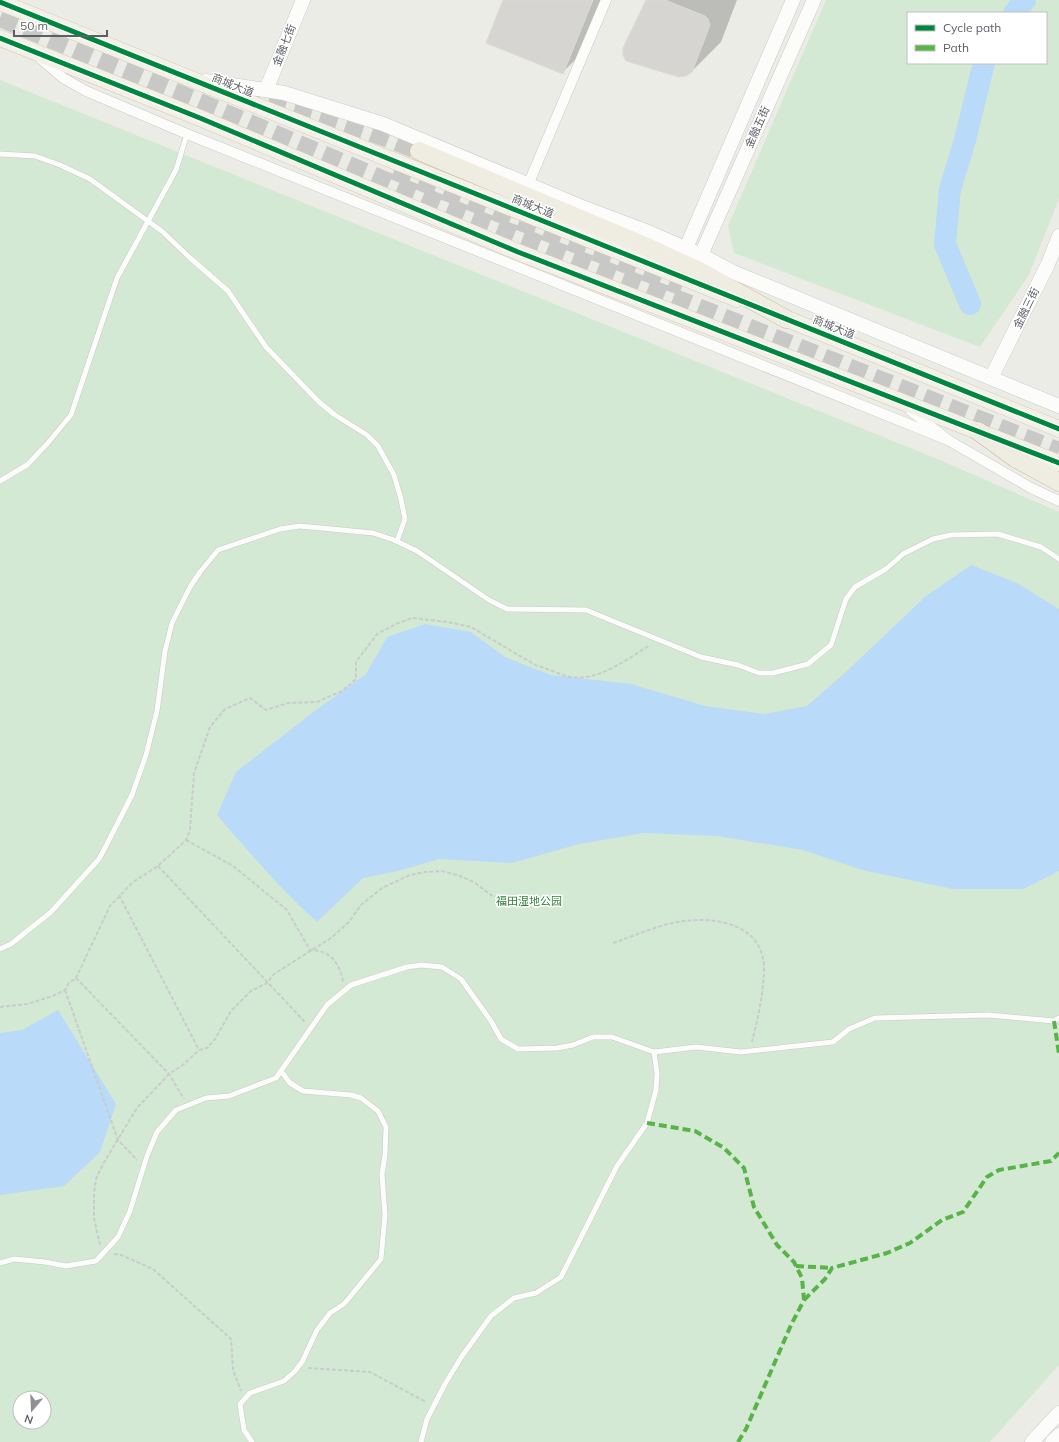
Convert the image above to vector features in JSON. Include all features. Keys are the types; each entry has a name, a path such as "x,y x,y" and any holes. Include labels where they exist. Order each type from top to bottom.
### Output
{"highway":[{"path":"419,151 652,249 699,271 786,319"},
{"path":"978,431 1015,458 1059,482"}],"main road":[{"name":"商城大道","path":"0,2 1059,429"},
{"path":"0,38 200,118 518,252 896,398 1059,463"}],"street":[{"name":"金融七街","path":"266,90 303,0"},
{"path":"528,185 606,0"},
{"path":"794,0 812,3"},
{"name":"金融五街","path":"686,248 794,0"},
{"name":"金融五街","path":"701,255 812,3"},
{"path":"32,51 63,78 86,91 187,134 948,440 1031,488 1059,501"},
{"path":"188,78 284,93 383,124 528,185 686,248 733,272 1059,406"},
{"name":"金融三街","path":"991,378 1048,264 1059,236"},
{"path":"896,398 948,440"},
{"path":"1032,1442 1059,1413"},
{"path":"1052,1442 1059,1435"}],"lane":[{"path":"0,481 27,465 71,415 117,278 176,170 187,134"},
{"path":"0,154 36,156 79,173 148,220 228,291 266,347 319,402 335,415 367,435 378,446 394,475 401,498 405,519 397,542"},
{"path":"0,949 11,944 51,912 99,859 132,795 144,762 158,712 165,651 172,623 190,587 218,550 280,530 300,526 373,533 397,542 424,555 489,600 507,609 586,610 701,657 738,665 759,673 773,673 808,664 831,645 846,599 855,587 886,569 903,554 933,539 959,535 998,534 1041,547 1059,559"},
{"path":"0,1263 14,1259 66,1266 96,1261 118,1237 130,1211 157,1132 176,1110 206,1098 229,1096 276,1078 327,1005 344,990 351,985 407,967 421,965 442,967 461,979 491,1021 500,1039 518,1049 556,1048 573,1045 593,1037 612,1036 654,1052 696,1047 750,1051 833,1042 849,1029 875,1018 989,1015 1054,1021 1059,1018"},
{"path":"421,1442 427,1419 445,1384 462,1356 491,1316 514,1298 536,1293 561,1277 618,1166 647,1123 656,1090 657,1073 654,1052"},
{"path":"252,1442 244,1430 240,1404 250,1393 284,1381 302,1362 317,1330 330,1312 344,1304 353,1291 381,1259 385,1215 382,1174 386,1155 386,1127 378,1111 361,1098 343,1093 304,1091 290,1084 281,1071"}],"path":[{"path":"0,1007 27,1004 53,996 65,990 69,983 76,978 84,963 100,924 119,895 138,878 158,866 186,840 190,830 194,773 210,727 225,709 250,698 266,710 288,703 317,702 342,691 356,679 356,662 377,634 398,623 412,618 430,619 471,627 537,666 566,676 587,678 617,666 658,640"},
{"path":"186,840 233,866 287,910 310,950"},
{"path":"158,866 311,1028"},
{"path":"244,1400 233,1370 230,1339 153,1269 120,1255 103,1254 94,1218 94,1193 96,1179 103,1164 137,1108 169,1074 183,1065 199,1050 207,1048 215,1039 223,1023 251,991 268,983 274,974 331,938 382,888 410,875 442,871 475,882 491,895 521,907"},
{"path":"119,895 199,1050"},
{"path":"613,943 657,927 695,919 725,922 746,931 758,946 764,966 758,1017 750,1051"},
{"path":"310,950 326,952 336,961 342,978 344,990"},
{"path":"76,978 169,1074 188,1106"},
{"path":"65,990 118,1140 144,1167"},
{"path":"297,1368 370,1372 434,1406"}],"green space":[{"path":"826,0 1059,0 1059,199 1029,275 980,347 734,253 728,226"},
{"name":"福田湿地公园","path":"0,80 940,460 1059,512 1059,1365 990,1442 0,1442"}],"water":[{"path":"971,565 1017,583 1059,609 1059,871 1023,889 953,889 862,870 803,850 717,836 644,833 579,844 512,863 439,859 398,871 363,878 317,922 278,883 217,815 236,772 308,716 366,674 387,637 425,624 471,632 505,657 551,675 631,684 705,706 764,714 807,706 847,671 926,596"},
{"path":"58,1010 116,1104 100,1152 64,1186 0,1195 0,1033 22,1030"}],"building":[{"path":"503,0 593,0 563,74 486,43"},
{"path":"646,0 665,0 705,16 708,19 710,25 692,72 686,76 679,77 626,61 623,55 623,48"}],"waterway":[{"path":"1015,12 1025,0"},
{"path":"970,304 945,244 950,189 965,140 984,64"}],"tunnel":[{"path":"0,18 482,221 1059,451"},
{"path":"242,95 332,119 419,151"},
{"path":"394,171 682,287"}],"marked path":[{"path":"1054,1021 1059,1054"},
{"path":"647,1123 695,1131 724,1148 744,1168 754,1207 777,1245 794,1262 802,1278 804,1300 791,1325 746,1429 738,1442"},
{"path":"804,1300 825,1279 832,1268 887,1253 910,1243 942,1220 963,1212 987,1177 999,1170 1051,1161 1059,1153"},
{"path":"796,1266 832,1268"}],"cycle path":[{"path":"0,2 1059,429"},
{"path":"0,38 200,118 518,252 1059,463"}]}
